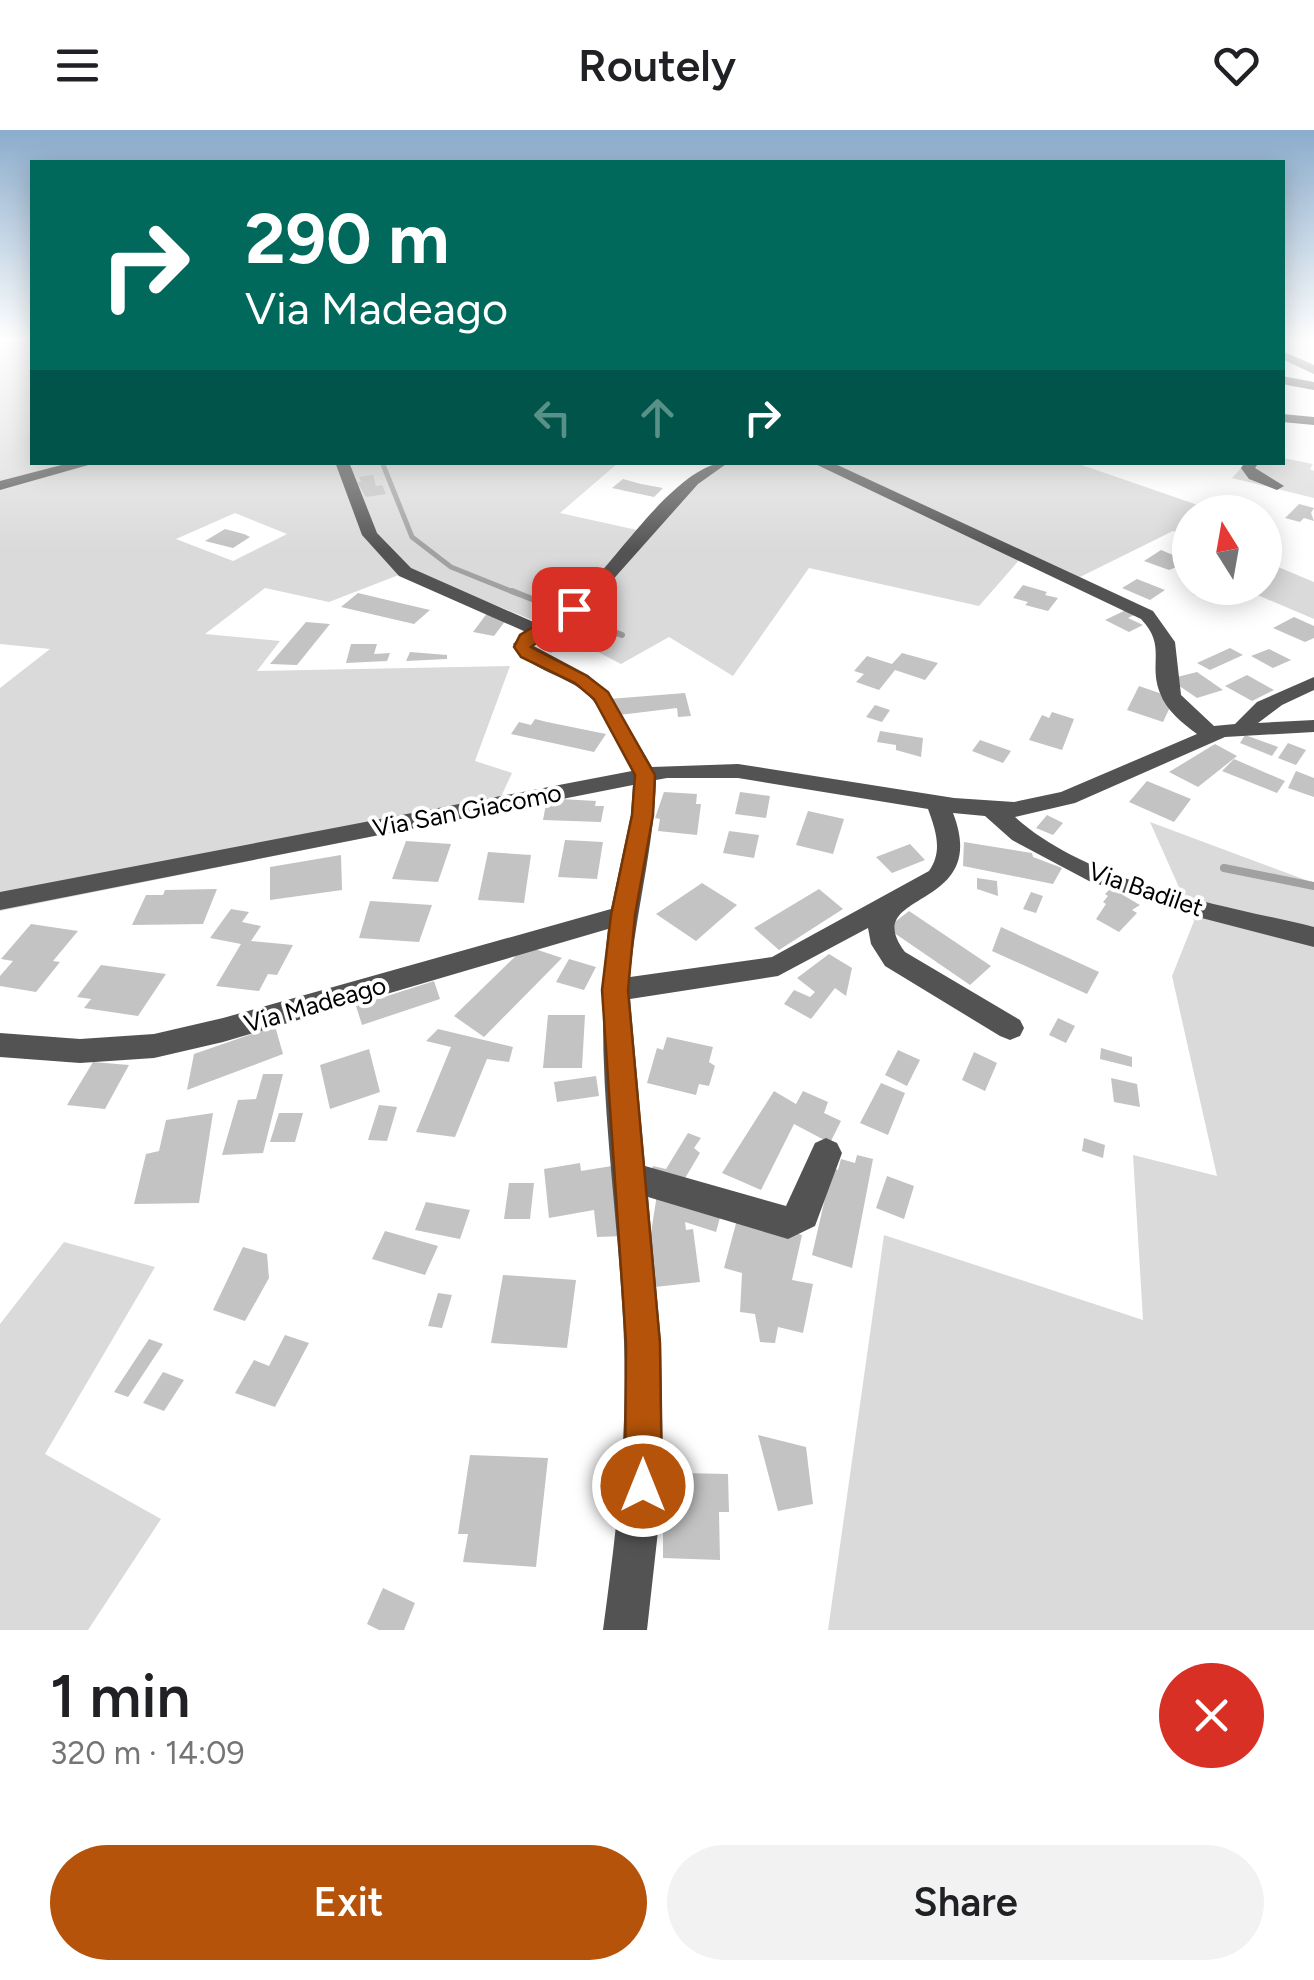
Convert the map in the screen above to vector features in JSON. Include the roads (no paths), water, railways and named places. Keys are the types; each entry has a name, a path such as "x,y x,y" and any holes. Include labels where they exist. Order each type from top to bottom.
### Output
{"street":[{"path":"1285,418 1314,421"},
{"path":"0,486 80,465"},
{"path":"343,465 370,535 405,572 556,620"},
{"path":"625,1630 643,1486 643,1343 615,990 623,915 643,815 645,775 602,696 581,680 524,651 524,641 556,620 692,482 718,465"},
{"path":"824,465 1148,615 1170,643 1168,689 1188,718 1212,734"},
{"path":"1250,465 1250,473 1277,486"},
{"path":"1243,728 1247,720 1282,697 1314,683"},
{"name":"Via San Giacomo","path":"0,901 645,775 738,771 993,810 1053,803 1212,734 1243,728 1314,726"},
{"path":"615,990 778,966 938,877 951,858 951,844 936,803"},
{"name":"Via Badilet","path":"993,810 1026,839 1118,882 1196,908 1314,937"},
{"path":"894,901 881,928 884,944 895,959 1010,1028"},
{"name":"Via Madeago","path":"0,1045 118,1051 191,1038 623,915"},
{"path":"630,1176 788,1223 803,1215 826,1153"}],"waterway":[{"path":"383,465 412,537 451,567 518,594"},
{"path":"512,591 622,635"},
{"path":"1224,868 1314,886"}]}
